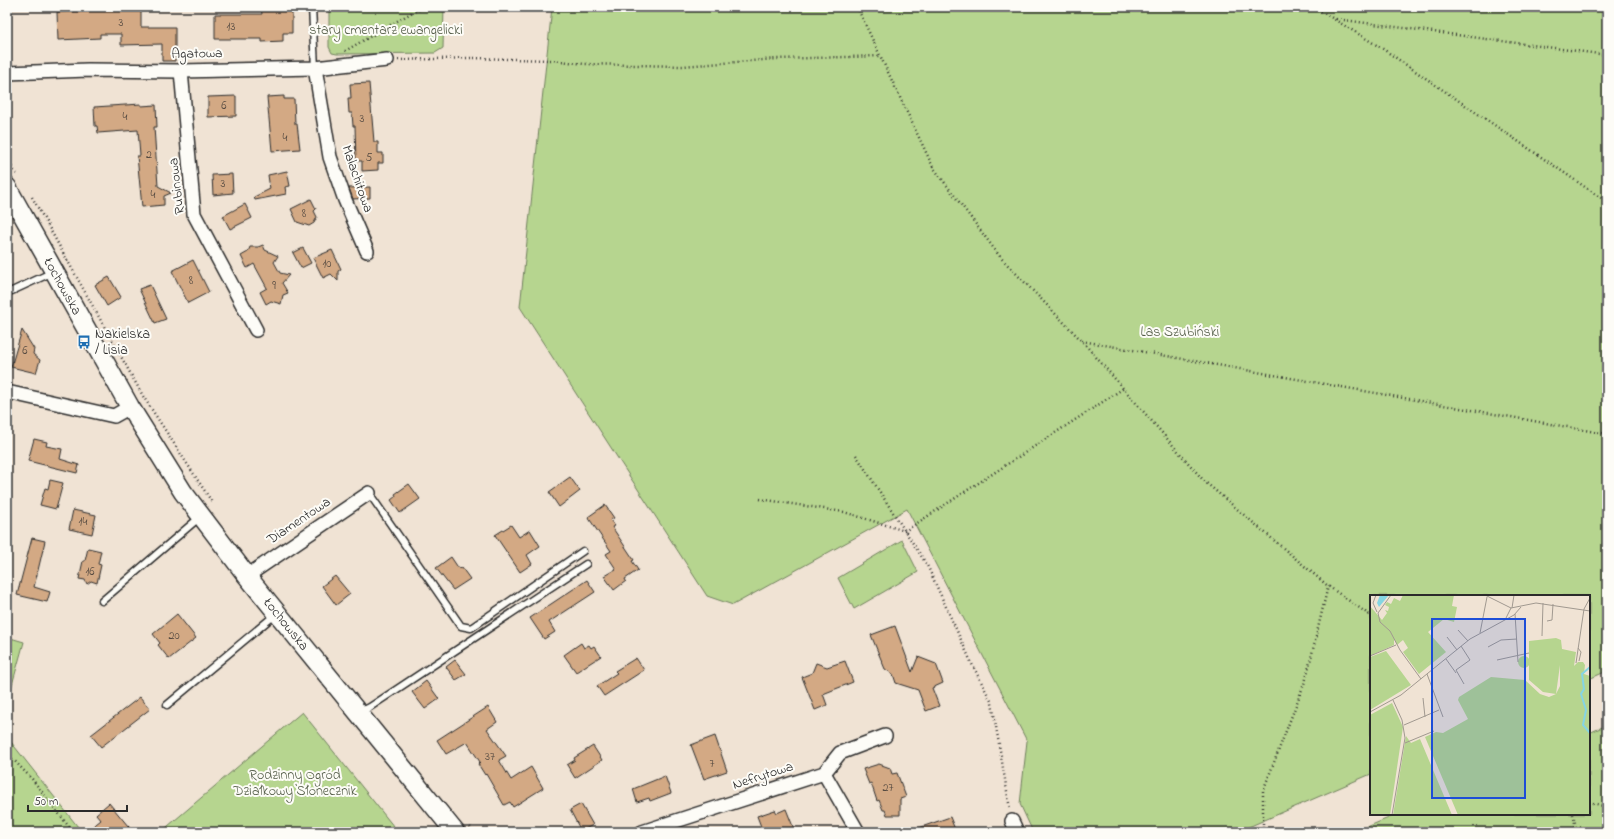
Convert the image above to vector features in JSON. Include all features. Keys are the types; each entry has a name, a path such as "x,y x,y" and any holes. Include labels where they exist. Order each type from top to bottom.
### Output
{"main road":[{"name":"Łochowska","path":"13,182 54,271 130,407 183,492 208,512 247,576 358,713 462,829"}],"street":[{"name":"Agatowa","path":"7,73 88,70 181,71 315,68 387,60"},
{"name":"Malachitowa","path":"315,68 330,157 345,200 367,251"},
{"name":"Rubinowa","path":"181,71 194,214 256,330"},
{"path":"7,392 114,416 130,407"},
{"name":"Diamentowa","path":"247,576 369,493"},
{"path":"858,832 824,773 840,753 885,736"},
{"name":"Nefrytowa","path":"642,832 824,773"}],"lane":[{"path":"312,7 315,68"},
{"path":"7,291 12,291 54,271"},
{"path":"369,493 461,626 471,628 583,551"},
{"path":"102,601 208,512"},
{"path":"358,713 370,707 586,564"},
{"path":"167,705 277,613"}],"path":[{"path":"340,54 413,12 427,7"},
{"path":"857,7 933,167 1001,258 1082,341 1204,481 1328,586 1370,615"},
{"path":"1315,7 1383,49 1606,201"},
{"path":"1334,19 1607,55"},
{"path":"387,60 478,58 552,60 584,64 682,66 777,59 881,56"},
{"path":"7,160 13,182"},
{"path":"29,193 40,210 208,512"},
{"path":"1082,341 1607,434"},
{"path":"905,531 1124,388"},
{"path":"856,455 927,565 972,664 992,703 1014,827"},
{"path":"760,499 844,512 905,531"},
{"path":"1263,832 1263,791 1306,679 1328,586"},
{"path":"7,753 32,779 73,832"},
{"path":"1590,802 1607,807"},
{"path":"1573,815 1577,832"},
{"path":"462,829 473,832"}],"green space":[{"name":"stary cmentarz ewangelicki","path":"329,7 444,7 443,48 435,53 332,53 329,47"},
{"name":"Las Szubiński","path":"552,7 1607,7 1607,671 1590,679 1590,595 1370,595 1370,774 1237,832 1033,832 1020,804 1027,741 907,509 733,605 707,596 520,307"},
{"path":"902,540 918,572 854,609 838,578"},
{"path":"7,637 24,642 7,703"},
{"name":"Rodzinny Ogród Działkowy Słonecznik","path":"302,712 398,832 161,832"},
{"path":"1607,725 1607,832 1355,832 1396,815 1590,815 1590,733"},
{"path":"7,737 82,832 7,832"}],"building":[{"path":"100,7 141,7 141,27 175,27 175,61 162,61 162,44 121,45 121,34 100,34 100,38 58,40 57,12 100,10"},
{"path":"261,7 292,7 292,33 283,33 283,41 262,42 262,39 215,39 215,14 262,14"},
{"path":"369,83 374,142 378,142 378,153 383,153 383,163 378,163 378,170 362,171 362,161 356,161 355,126 353,126 352,113 349,113 348,98 351,98 350,84"},
{"path":"236,96 236,116 208,117 208,97"},
{"path":"284,96 284,99 294,99 295,124 297,124 300,149 272,151 267,97"},
{"path":"141,104 141,106 156,105 157,127 154,127 158,186 171,193 164,196 164,205 142,207 137,156 140,156 138,130 98,133 97,126 95,126 94,107"},
{"path":"287,171 290,186 285,187 286,194 255,200 254,197 270,189 268,175"},
{"path":"232,174 233,193 213,195 212,175"},
{"path":"370,187 370,198 353,199 349,188"},
{"path":"311,199 316,209 314,211 317,217 314,223 309,226 297,222 291,209"},
{"path":"245,204 252,218 230,229 223,216"},
{"path":"263,245 265,250 278,256 274,262 280,273 289,275 282,283 288,293 283,295 281,304 271,301 266,304 260,292 267,288 254,264 247,268 241,256 248,252 250,247 258,247"},
{"path":"303,248 311,263 301,268 293,253"},
{"path":"332,250 341,269 338,271 338,281 331,274 323,278 313,258"},
{"path":"193,260 209,292 188,303 172,271"},
{"path":"109,277 121,297 107,306 95,285"},
{"path":"150,285 166,319 155,323 139,289"},
{"path":"22,330 34,349 33,354 40,360 36,373 11,367"},
{"path":"34,439 47,442 46,446 62,449 60,459 79,465 77,473 28,461"},
{"path":"570,477 580,491 559,507 549,492"},
{"path":"50,480 63,483 56,509 40,505 45,488 48,489"},
{"path":"409,484 420,499 400,513 391,500 396,496 395,494"},
{"path":"605,505 614,518 610,520 615,526 612,527 634,560 632,561 638,570 625,579 626,581 614,590 604,576 616,569 606,554 611,551 588,517"},
{"path":"73,510 96,515 92,534 69,529"},
{"path":"511,525 519,537 530,530 540,546 527,555 532,564 520,572 495,535"},
{"path":"32,538 45,541 34,587 50,592 47,602 17,595"},
{"path":"88,548 101,551 98,564 101,565 97,583 91,581 87,584 85,580 79,579"},
{"path":"451,557 459,569 462,568 470,579 453,590 436,568"},
{"path":"335,576 350,594 336,605 322,586"},
{"path":"587,580 595,592 549,622 555,632 544,639 530,618"},
{"path":"177,614 196,638 169,659 158,645 160,643 153,634"},
{"path":"895,626 912,672 918,657 936,664 943,683 932,688 939,706 926,711 918,690 896,683 893,674 885,669 871,635"},
{"path":"581,643 584,648 589,645 591,648 594,646 601,656 576,672 564,655"},
{"path":"636,658 644,670 604,696 597,686 617,673 615,671"},
{"path":"455,660 466,674 456,680 446,667"},
{"path":"845,661 853,682 823,694 827,705 815,710 802,677 812,673 816,663 827,667"},
{"path":"426,681 439,699 425,709 412,692"},
{"path":"140,697 150,709 101,747 91,735"},
{"path":"488,707 497,722 487,729 506,756 499,760 511,780 531,767 543,788 513,807 510,802 504,805 486,774 485,775 478,764 480,762 467,742 446,754 437,740"},
{"path":"715,736 727,771 704,779 691,745"},
{"path":"593,746 602,760 575,778 567,765 575,760 574,758"},
{"path":"879,764 890,768 892,774 897,773 906,797 900,799 900,815 887,815 879,800 877,801 871,783 869,784 863,769"},
{"path":"665,776 671,793 650,801 649,798 637,802 633,789"},
{"path":"109,803 133,832 86,832 101,820 96,814"},
{"path":"581,804 593,825 581,831 570,810"},
{"path":"786,809 794,829 786,832 763,832 757,816 775,810 777,813"},
{"path":"950,817 956,832 913,832 913,830"}],"place":[{"name":"Nakielska / Lisia","path":"84,342"}]}
